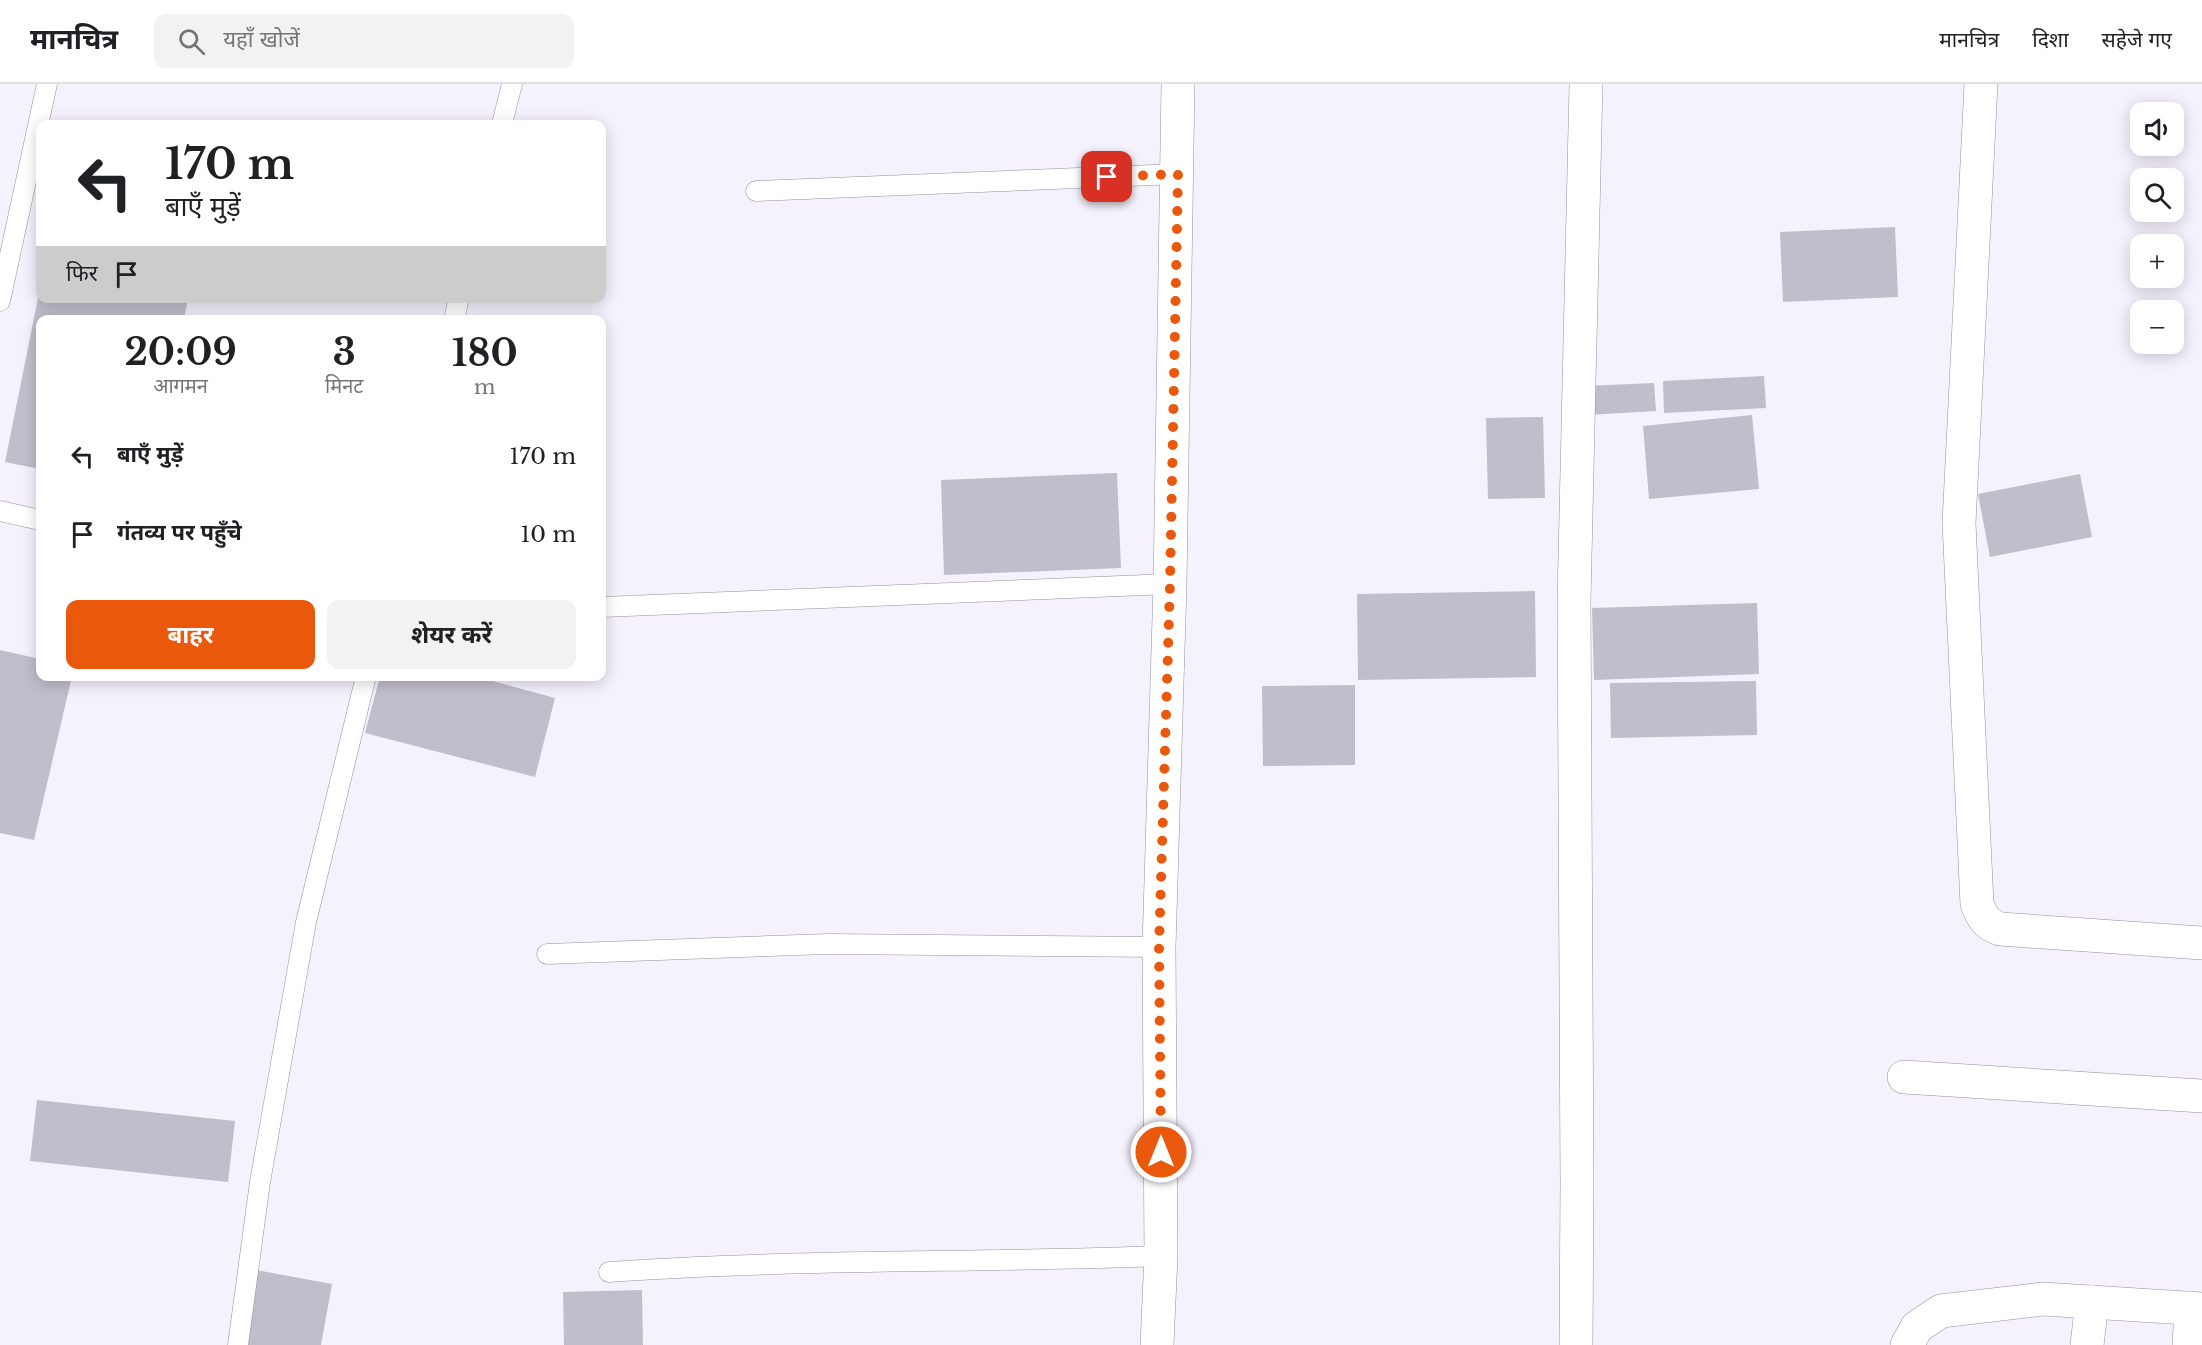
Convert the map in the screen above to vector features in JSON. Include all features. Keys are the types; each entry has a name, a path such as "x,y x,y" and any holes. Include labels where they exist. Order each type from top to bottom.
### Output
{"street":[{"path":"1157,1345 1161,1256 1159,946 1170,584 1178,84"},
{"path":"1576,1345 1574,600 1586,84"},
{"path":"1981,84 1959,523 1977,904 1981,916 1989,925 2000,929 2202,943"},
{"path":"1904,1077 2202,1096"},
{"path":"1907,1345 1917,1327 1941,1311 2043,1299 2197,1309 2189,1345"},
{"path":"2087,1345 2092,1302"}],"lane":[{"path":"39,120 47,84"},
{"path":"503,120 512,84"},
{"path":"0,301 36,135"},
{"path":"756,190 1178,174"},
{"path":"0,511 36,519"},
{"path":"606,607 1170,584"},
{"path":"238,1345 260,1182 306,922 365,681"},
{"path":"547,954 828,944 1159,946"},
{"path":"609,1272 694,1266 1030,1261 1161,1256"}],"building":[{"path":"1895,227 1898,297 1783,302 1780,232"},
{"path":"37,303 187,303 185,315 36,315 36,468 5,462"},
{"path":"1764,376 1766,408 1664,413 1663,381"},
{"path":"1654,383 1656,411 1587,415 1585,386"},
{"path":"1752,415 1759,489 1649,499 1643,426"},
{"path":"1543,417 1545,498 1488,499 1486,418"},
{"path":"1117,473 1121,568 944,575 941,480"},
{"path":"2080,474 2092,537 1990,557 1978,494"},
{"path":"1535,591 1536,677 1358,680 1357,594"},
{"path":"1757,603 1759,674 1594,680 1592,608"},
{"path":"0,650 36,658 36,681 71,681 34,840 0,833"},
{"path":"379,681 492,681 555,698 535,777 365,733"},
{"path":"1756,681 1757,735 1611,738 1610,683"},
{"path":"1355,685 1355,765 1263,766 1262,686"},
{"path":"37,1100 235,1121 228,1182 30,1161"},
{"path":"256,1270 332,1284 321,1345 242,1345"},
{"path":"642,1290 643,1345 564,1345 563,1292"}],"route":[{"path":"1107,177 1178,174 1170,584 1159,946 1161,1152"}]}
